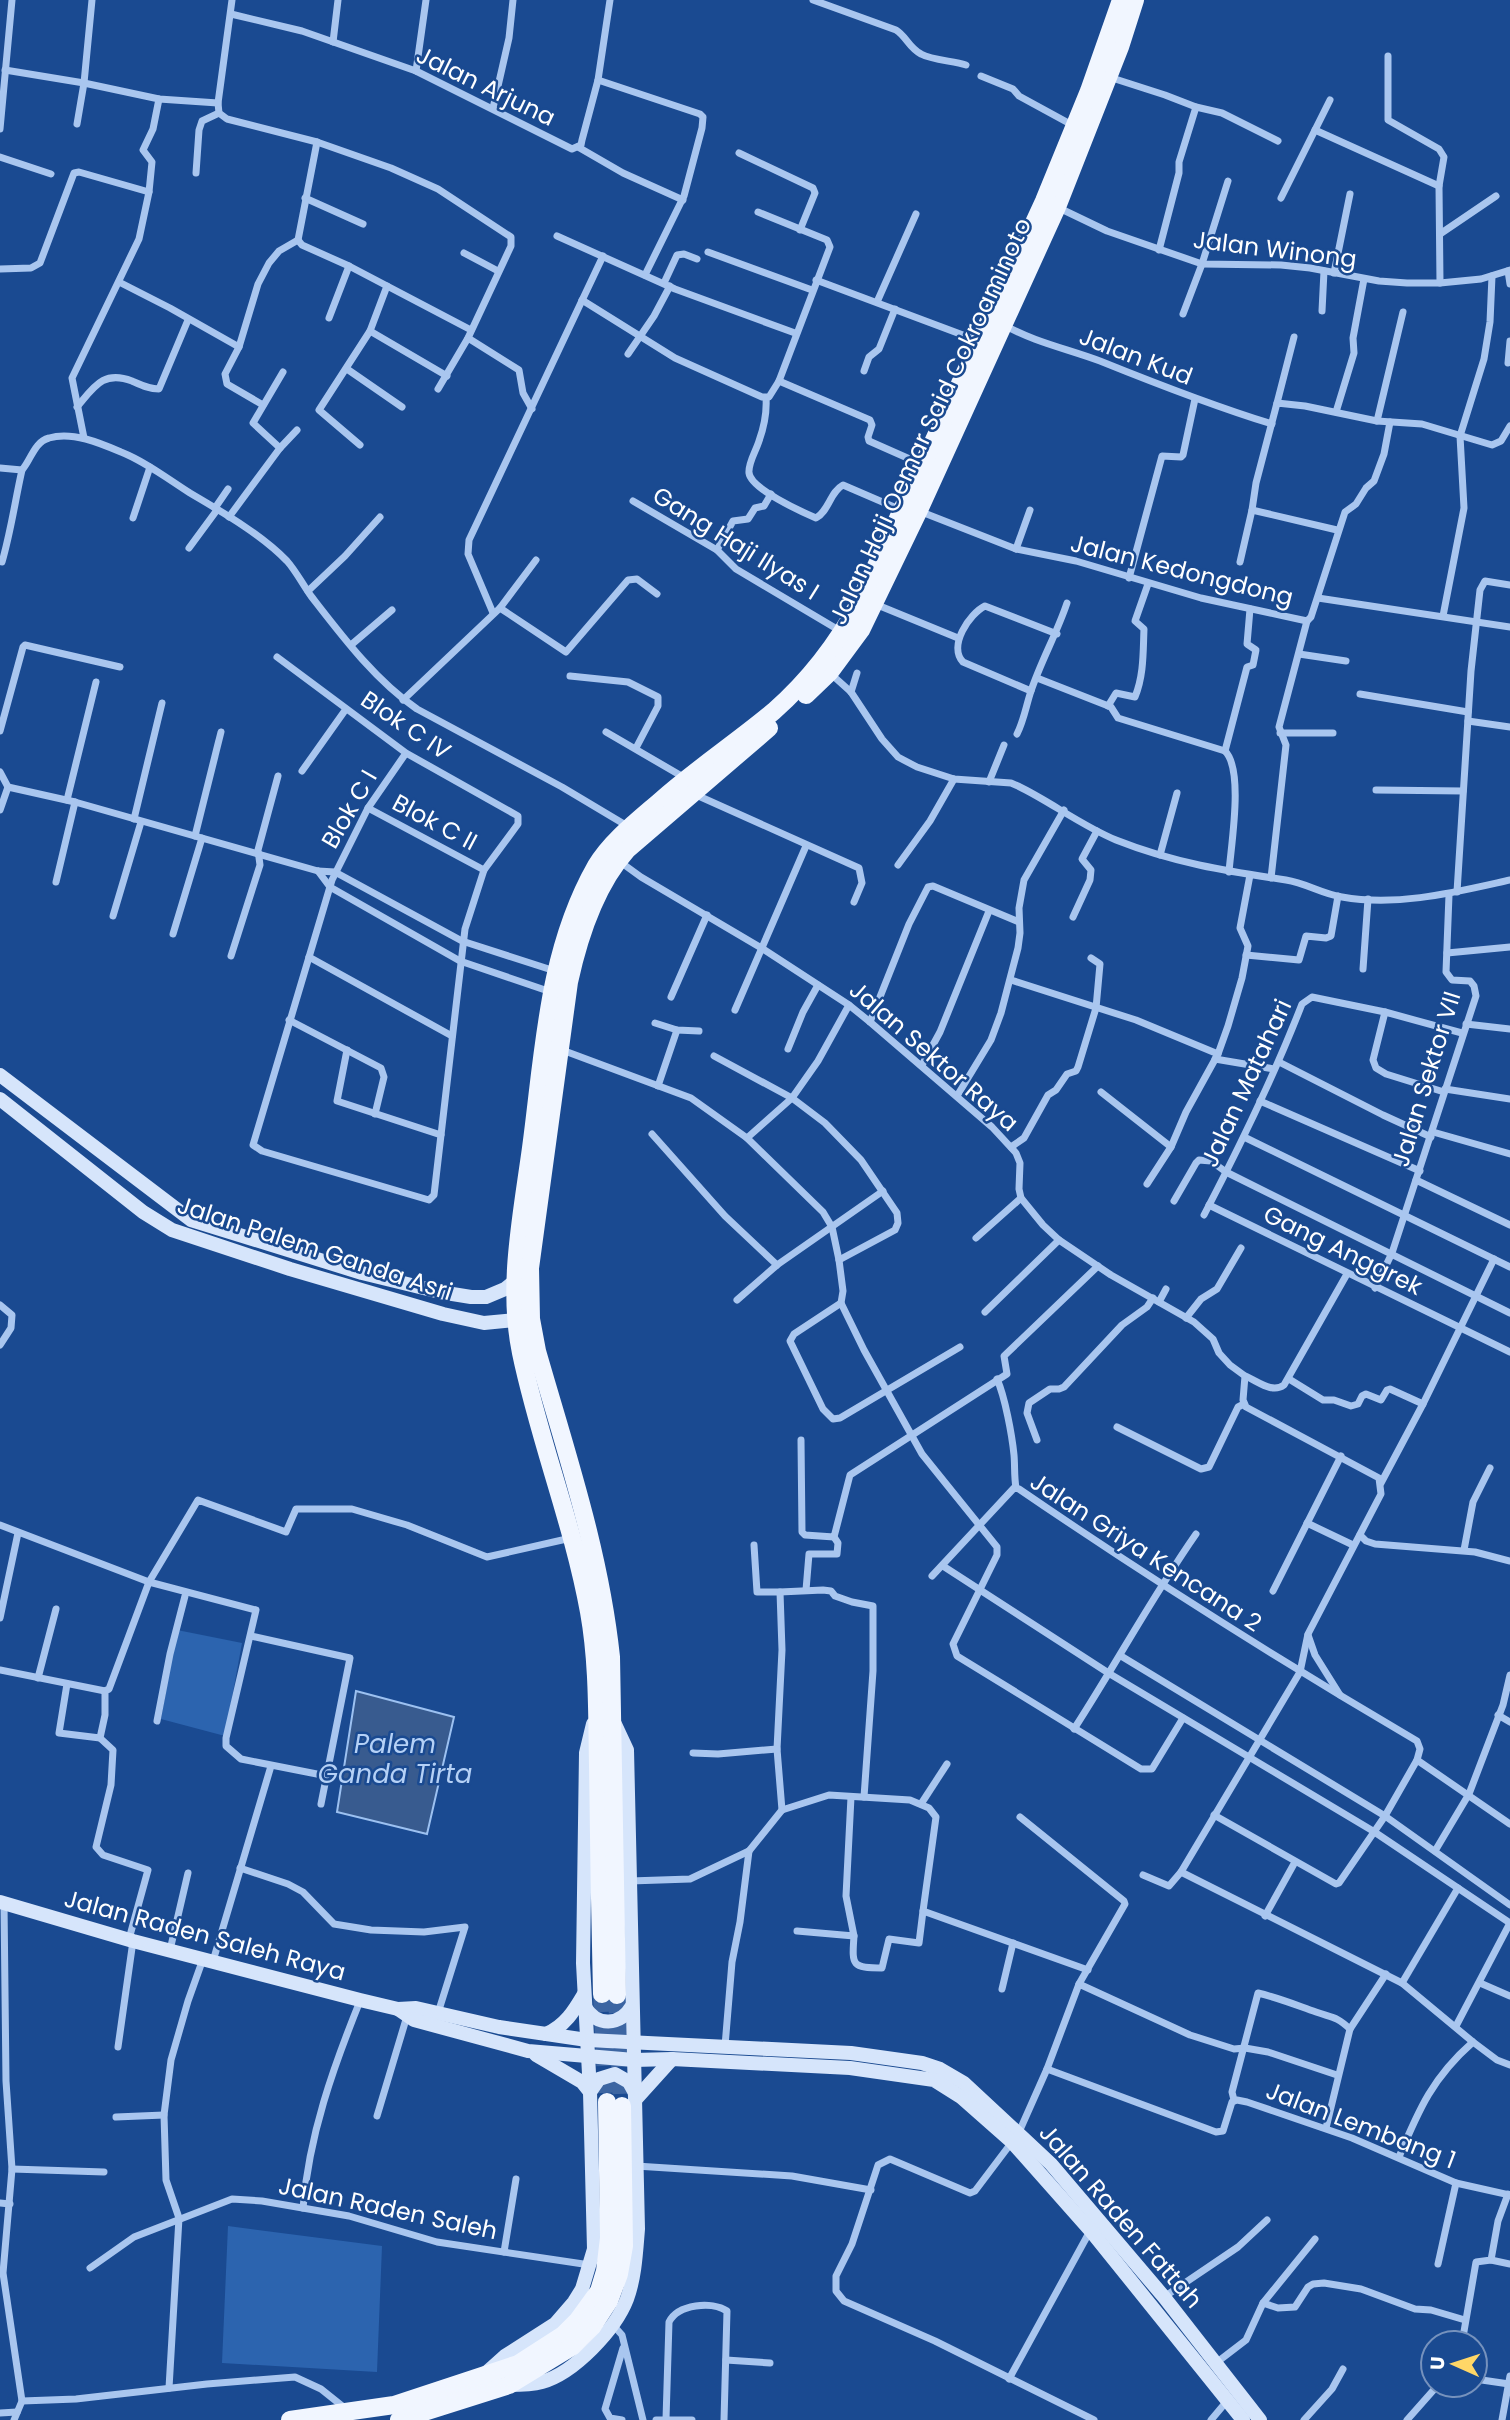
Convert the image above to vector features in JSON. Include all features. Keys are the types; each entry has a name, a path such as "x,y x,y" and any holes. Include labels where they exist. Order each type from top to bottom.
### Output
{"main road":[{"name":"Jalan Haji Oemar Said Cokroaminoto","path":"1051,204 1074,127 1121,0"},
{"name":"Jalan Haji Oemar Said Cokroaminoto","path":"850,635 1108,77 1135,0"},
{"name":"Jalan Haji Oemar Said Cokroaminoto","path":"562,973 578,945 594,902 618,860 690,786 825,668 874,604 910,510 922,465 957,407"},
{"name":"Jalan Haji Oemar Said Cokroaminoto","path":"485,2374 505,2356 555,2324 582,2289 591,2265 595,2235 587,2040 597,1997 605,1715 611,1657 607,1612 594,1554 537,1351 524,1320 514,1281 562,973 580,898 598,861 630,827 690,786"},
{"name":"Jalan Haji Oemar Said Cokroaminoto","path":"509,2385 544,2381 564,2372 614,2325 626,2301 634,2275 638,2229 636,2166 624,2100 634,2060 627,1750 605,1715 589,1612 521,1353 558,1048 559,995"},
{"name":"Jalan Palem Ganda Asri","path":"0,1075 191,1220 362,1273 440,1292 486,1297 514,1281"},
{"name":"Jalan Palem Ganda Asri","path":"0,1099 144,1212 172,1230 356,1290 443,1314 485,1323 524,1320"},
{"path":"356,1290 362,1273"},
{"name":"Jalan Raden Saleh Raya","path":"2,1903 131,1941 403,2012 414,2020 528,2051 634,2060"},
{"path":"597,1997 597,2020 609,2022 632,2013 649,2034 687,2035 701,2045"},
{"path":"545,2034 558,2028 597,1997"},
{"name":"Jalan Raden Saleh Raya","path":"403,2012 416,2008 499,2027 545,2034 587,2040 633,2041"},
{"name":"Jalan Raden Fattah","path":"633,2041 725,2046 850,2061 934,2080 1051,2164 1164,2297 1259,2420"},
{"path":"290,2420 394,2405 518,2364 563,2335 578,2320 598,2291 605,2271 624,2100 629,2082 615,2074 599,2079 590,2092 582,2082 528,2051"},
{"path":"400,2420 509,2385 573,2346 592,2327 609,2301 619,2274 624,2246 624,2100 672,2059"},
{"name":"Jalan Raden Fattah","path":"634,2060 850,2061"},
{"name":"Jalan Raden Fattah","path":"1015,2137 1243,2420"}],"street":[{"path":"0,129 12,0"},
{"path":"77,124 92,0"},
{"path":"232,0 218,103 219,113 226,118 317,142 418,179 509,235 512,242 469,334 438,389"},
{"path":"333,42 338,0"},
{"path":"416,71 426,0"},
{"path":"493,108 509,38 513,0"},
{"name":"Jalan Arjuna","path":"231,14 302,31 416,71 493,108 566,148 578,147 582,141 598,80 610,0"},
{"path":"813,0 901,32 907,43 921,54 966,65"},
{"path":"841,9 844,0"},
{"path":"1388,56 1388,120 1442,152 1444,157 1439,186 1440,283"},
{"path":"5,71 84,83 159,99 218,103"},
{"path":"981,76 1013,89 1019,96 1074,127"},
{"path":"1108,77 1196,107 1222,113 1278,141"},
{"path":"598,80 702,115 702,128 683,200 645,275"},
{"path":"84,438 72,378 139,239 152,162 144,150 153,129 159,99"},
{"path":"1281,198 1330,100"},
{"path":"1159,250 1179,173 1179,162 1196,107"},
{"path":"196,173 202,121 219,113"},
{"path":"1315,130 1439,186"},
{"path":"317,142 298,240 302,245 387,286 469,334 519,370 523,393 532,409"},
{"path":"578,147 623,173 683,200"},
{"path":"739,153 813,188 815,193 800,230"},
{"path":"0,158 51,174"},
{"path":"0,269 31,268 40,263 74,173 79,172 149,192"},
{"path":"1183,314 1228,181"},
{"path":"1334,273 1350,194"},
{"path":"1440,234 1496,196"},
{"path":"305,198 363,223"},
{"name":"Jalan Winong","path":"1051,204 1107,231 1202,264 1263,264 1364,279 1440,283 1509,271"},
{"path":"758,212 829,243 779,381 772,395 766,398"},
{"path":"877,302 916,214"},
{"path":"557,236 667,285 795,333"},
{"path":"263,405 227,384 224,380 225,374 239,347 258,284 269,263 279,251 298,240"},
{"path":"708,252 812,290"},
{"path":"464,253 498,271"},
{"path":"628,354 642,336 667,285 677,255 684,254 696,259"},
{"path":"603,256 467,548 497,611 566,652 628,580 637,579 657,594"},
{"path":"329,318 349,266"},
{"path":"1322,310 1324,271"},
{"path":"1509,271 1510,284"},
{"path":"1444,616 1464,508 1460,436 1484,359 1490,322 1492,276"},
{"path":"1336,412 1354,353 1353,338 1364,279"},
{"path":"816,280 985,344"},
{"path":"119,282 239,347"},
{"path":"360,444 319,410 370,331 387,286"},
{"path":"582,300 675,358 766,398"},
{"path":"864,371 869,357 879,349 895,309"},
{"path":"1377,421 1403,312"},
{"path":"77,407 98,382 105,379 123,378 159,389 188,320"},
{"name":"Jalan Kud","path":"996,321 1023,336 1272,424"},
{"path":"370,331 447,376"},
{"path":"1240,562 1256,483 1294,337"},
{"path":"1508,363 1510,341"},
{"path":"347,369 402,407"},
{"path":"280,449 253,423 283,372"},
{"path":"779,381 870,420 870,440 922,465"},
{"path":"717,550 733,521 748,519 755,509 764,506 771,494 753,482 749,471 763,427 766,398"},
{"path":"1129,578 1162,456 1183,455 1195,399"},
{"path":"1277,403 1377,421 1422,424 1492,445 1501,441 1510,426"},
{"path":"1318,598 1337,530 1347,509 1356,504 1374,481 1384,454 1390,422"},
{"path":"229,517 297,430"},
{"path":"2,562 13,522 13,509 22,470 31,454 47,438 84,438 123,453 229,517 287,561 351,645 403,700 630,827"},
{"path":"133,518 150,467"},
{"path":"0,468 22,470"},
{"name":"Jalan Kedongdong","path":"771,494 816,518 822,515 838,488 843,485 1016,550 1076,561 1148,584 1307,621 1318,598 1510,627"},
{"path":"189,548 228,489"},
{"name":"Gang Haji Ilyas I","path":"633,500 717,550 736,569 850,635"},
{"path":"1016,550 1030,510"},
{"path":"1252,510 1337,530"},
{"path":"308,591 345,556 380,517"},
{"path":"403,700 497,611 536,560"},
{"name":"Jalan Sektor VII","path":"1375,1288 1391,1253 1420,1171 1476,996 1470,981 1448,978 1447,953 1480,590 1483,582 1510,585"},
{"path":"1108,706 1116,693 1135,696 1143,675 1144,628 1135,621 1148,584"},
{"path":"1017,734 1023,724 1031,691 1057,634 1067,603"},
{"path":"874,604 958,638"},
{"path":"1031,691 963,662 958,655 958,638 977,611 985,606 1057,634"},
{"path":"1225,751 1247,667 1253,665 1256,652 1255,648 1247,644 1250,609"},
{"path":"351,645 392,610"},
{"path":"1271,878 1286,745 1279,727 1307,621"},
{"path":"0,731 25,645 120,667"},
{"path":"1299,654 1346,661"},
{"name":"Blok C IV","path":"277,657 406,753 518,816 518,824 484,870"},
{"path":"825,668 850,692 882,739 898,757 954,779 1018,786 1097,831 1160,855 1201,867 1299,882 1338,896 1368,899 1453,893 1510,880"},
{"path":"850,692 857,673"},
{"path":"570,676 628,681 658,697 658,706 636,748"},
{"path":"1037,678 1108,706 1118,718 1225,751 1232,761 1235,788 1229,872"},
{"path":"56,882 96,682"},
{"path":"1360,694 1510,727"},
{"path":"113,916 162,703"},
{"path":"302,771 346,709"},
{"path":"173,934 221,732"},
{"path":"606,732 636,748 690,786 806,846 859,869 862,883 853,902"},
{"path":"1280,733 1332,733"},
{"path":"989,782 1004,745"},
{"name":"Blok C I","path":"406,753 368,808 335,872 253,1145 276,1155 429,1200 434,1195 441,1135"},
{"path":"0,772 8,787 0,810"},
{"path":"231,957 260,865 258,850 278,776"},
{"path":"898,865 930,821 954,779"},
{"path":"8,787 71,801 318,871 335,872 463,941 562,973"},
{"path":"1376,790 1463,791"},
{"path":"1160,855 1177,793"},
{"name":"Blok C II","path":"368,808 484,870"},
{"path":"957,1096 992,1040 1011,980 1020,933 1024,880 1064,810"},
{"path":"1073,917 1092,875 1082,859 1097,831"},
{"path":"735,1010 806,846"},
{"name":"Jalan Sektor Raya","path":"618,860 641,877 763,949 849,1005 922,1065 1011,1147 1020,1164 1021,1198"},
{"path":"347,1050 337,1101 441,1135 463,941 484,870"},
{"path":"318,871 330,887 460,961 559,995"},
{"path":"1147,1184 1171,1147 1186,1112 1216,1057 1236,1001 1248,943 1240,928 1250,875"},
{"path":"870,1022 917,906 928,887 933,886 1019,922"},
{"path":"1246,955 1299,960 1306,936 1331,936 1338,896"},
{"path":"1363,968 1368,899"},
{"path":"922,1065 940,1032 989,911"},
{"path":"671,997 707,915"},
{"path":"1447,953 1510,947"},
{"path":"309,957 452,1036"},
{"path":"1011,1147 1024,1138 1048,1095 1056,1090 1067,1074 1076,1070 1096,1008 1100,964 1091,958"},
{"path":"1011,980 1136,1020 1216,1057 1277,1065 1383,1115 1432,1134 1510,1154"},
{"path":"788,1048 818,985"},
{"name":"Jalan Matahari","path":"1204,1215 1244,1137 1302,1004 1309,997 1385,1012 1462,1033"},
{"path":"747,1138 792,1098 818,1061 849,1005"},
{"path":"1385,1012 1373,1060 1376,1068 1386,1074 1445,1091 1510,1099"},
{"path":"289,1020 378,1066 384,1073 375,1114"},
{"path":"655,1023 677,1030 699,1031"},
{"path":"1466,1024 1510,1029"},
{"path":"658,1086 677,1030"},
{"path":"558,1048 691,1098 747,1138 823,1212 832,1227 839,1260 843,1291 841,1303 909,1435 994,1542 998,1551 953,1644 957,1656 1141,1769 1152,1769 1183,1718"},
{"path":"714,1056 792,1098 825,1124 861,1160 897,1213 898,1223 895,1230 839,1260"},
{"path":"1101,1092 1171,1147"},
{"path":"1260,1101 1420,1171"},
{"path":"652,1134 724,1216 777,1265"},
{"path":"1244,1137 1510,1267"},
{"path":"1174,1201 1199,1160 1211,1161 1226,1172 1510,1312"},
{"path":"1416,1180 1510,1225"},
{"path":"737,1300 777,1265 883,1191"},
{"path":"976,1238 1021,1198 1034,1216 1059,1240 1186,1318 1213,1339 1219,1353 1245,1377 1272,1388 1279,1388 1289,1379 1347,1274"},
{"name":"Gang Anggrek","path":"1209,1205 1510,1352"},
{"path":"985,1312 1059,1240"},
{"path":"1186,1318 1200,1299 1217,1289 1241,1248"},
{"path":"1143,1875 1169,1886 1181,1872 1300,1672 1308,1634 1381,1494 1381,1483 1494,1259"},
{"path":"806,1590 809,1554 837,1554 838,1543 834,1537 850,1475 1008,1373 1004,1356 1098,1266"},
{"path":"1037,1440 1027,1413 1029,1403 1047,1390 1064,1387 1122,1325 1156,1300 1166,1289"},
{"path":"841,1303 794,1334 790,1342 822,1409 833,1419 840,1418 960,1347"},
{"path":"0,1305 12,1315 11,1328 0,1345"},
{"path":"1244,1404 1245,1377"},
{"path":"1289,1379 1314,1396 1351,1406 1358,1404 1366,1394 1381,1400 1391,1390 1423,1404"},
{"path":"997,1380 1003,1394 1014,1452 1016,1488"},
{"path":"1117,1427 1201,1469 1206,1469 1238,1408 1244,1404"},
{"path":"1244,1404 1376,1475 1381,1483"},
{"path":"801,1440 802,1532 805,1535 834,1537"},
{"path":"1273,1591 1341,1457"},
{"path":"1464,1550 1473,1502 1490,1468"},
{"name":"Jalan Griya Kencana 2","path":"932,1576 1016,1488 1300,1672 1417,1741 1420,1749 1417,1760"},
{"path":"0,1671 105,1691 109,1689 149,1582 198,1500 286,1532 296,1510 352,1509 407,1525 487,1557 571,1538"},
{"path":"1307,1523 1353,1545"},
{"path":"0,1525 149,1582 256,1610 226,1746 241,1759 327,1776"},
{"path":"0,1618 18,1533"},
{"path":"1074,1729 1121,1656 1161,1584 1196,1534"},
{"path":"1360,1535 1375,1544 1464,1550 1510,1561"},
{"path":"754,1545 757,1592 831,1591 835,1596 873,1606 873,1671 864,1797"},
{"path":"943,1566 1110,1674 1373,1831 1510,1923 1456,2026"},
{"path":"780,1592 782,1650 778,1749 782,1810"},
{"path":"157,1721 185,1596"},
{"path":"38,1678 56,1609"},
{"name":"Jalan Griya Kencana 2","path":"1308,1634 1315,1655 1342,1697"},
{"path":"251,1636 350,1658 321,1804"},
{"path":"1121,1656 1385,1816 1510,1905"},
{"path":"1435,1851 1469,1794 1510,1675"},
{"path":"66,1684 59,1732 100,1738 113,1750 113,1770 96,1847 103,1855 147,1868 131,1941 118,2047"},
{"path":"100,1738 105,1714 105,1691"},
{"path":"1498,1715 1510,1722"},
{"path":"693,1753 718,1754 778,1749"},
{"path":"1214,1815 1336,1884 1385,1816 1417,1760 1510,1824"},
{"path":"920,1804 947,1764"},
{"path":"169,2388 179,2218 166,2180 164,2115 172,2060 188,2001 208,1961 271,1766"},
{"path":"629,1881 690,1879 749,1850 782,1810 829,1795 910,1800 934,1811 936,1818 919,1943 889,1939 882,1968 860,1967 854,1964 852,1959 853,1936 846,1896 851,1797"},
{"path":"1020,1817 1124,1901 1079,1984 1047,2069 1015,2137 975,2191 970,2193 890,2160 878,2165 852,2244 836,2276 835,2285 844,2301 1094,2420"},
{"path":"725,2046 732,1962 749,1850"},
{"path":"1265,1916 1295,1862"},
{"path":"240,1868 288,1884 303,1892 334,1924 371,1930 411,1931 464,1927 438,2013"},
{"path":"1181,1872 1402,1983 1473,2042 1510,2066"},
{"path":"170,1950 188,1873"},
{"path":"1402,1983 1458,1888"},
{"path":"0,2413 16,2416 22,2401 3,2273 12,2169 6,2081 2,1903"},
{"path":"924,1912 1088,1970"},
{"path":"797,1931 853,1936"},
{"path":"1002,1989 1013,1942"},
{"path":"1326,2128 1350,2029 1386,1974"},
{"path":"1480,1983 1510,1996"},
{"path":"1079,1984 1190,2035 1234,2049 1268,2052 1337,2075"},
{"path":"1234,2100 1232,2092 1258,1993 1333,2016 1350,2029"},
{"path":"303,2208 306,2168 324,2099 360,2000"},
{"path":"377,2116 403,2012"},
{"path":"1399,2157 1422,2102 1451,2061 1473,2042"},
{"name":"Jalan Lembang 1","path":"1047,2069 1220,2132 1225,2126 1234,2100 1326,2128 1457,2183 1509,2194"},
{"path":"116,2117 164,2115"},
{"path":"636,2166 792,2176 871,2190"},
{"path":"12,2169 104,2172"},
{"path":"504,2252 516,2179"},
{"path":"1438,2264 1457,2183"},
{"path":"1491,2260 1498,2221 1509,2194"},
{"name":"Jalan Raden Saleh","path":"90,2268 134,2237 232,2199 262,2201 349,2216 437,2242 591,2265"},
{"path":"0,2203 10,2204"},
{"path":"1164,2297 1238,2247 1267,2220"},
{"path":"1009,2379 1091,2231"},
{"path":"1215,2364 1246,2340 1263,2303 1315,2239"},
{"path":"1464,2329 1476,2262 1491,2260 1510,2264"},
{"path":"1263,2303 1278,2308 1295,2307 1308,2287 1324,2283 1361,2289 1415,2309 1431,2310 1465,2320"},
{"path":"666,2419 669,2322 676,2312 691,2307 726,2309 729,2317 724,2420"},
{"path":"614,2325 620,2331 624,2343 643,2420"},
{"path":"622,2420 607,2418 605,2403 624,2343"},
{"path":"726,2360 769,2363"},
{"path":"1304,2420 1332,2389 1343,2369"},
{"path":"22,2401 76,2399 295,2377 321,2389 350,2412"},
{"path":"1489,2380 1509,2382 1502,2420"},
{"path":"1408,2420 1426,2399"},
{"path":"1211,2420 1227,2401"},
{"path":"656,2420 692,2420"}],"shaded area":[{"path":"177,1630 242,1643 225,1736 161,1719"},
{"path":"228,2226 382,2246 377,2372 222,2363"}],"water":[{"name":"Palem Ganda Tirta","path":"356,1691 454,1717 427,1834 337,1812"}],"tunnel":[{"path":"602,1994 607,2102"},
{"path":"617,1995 622,2106"}]}
